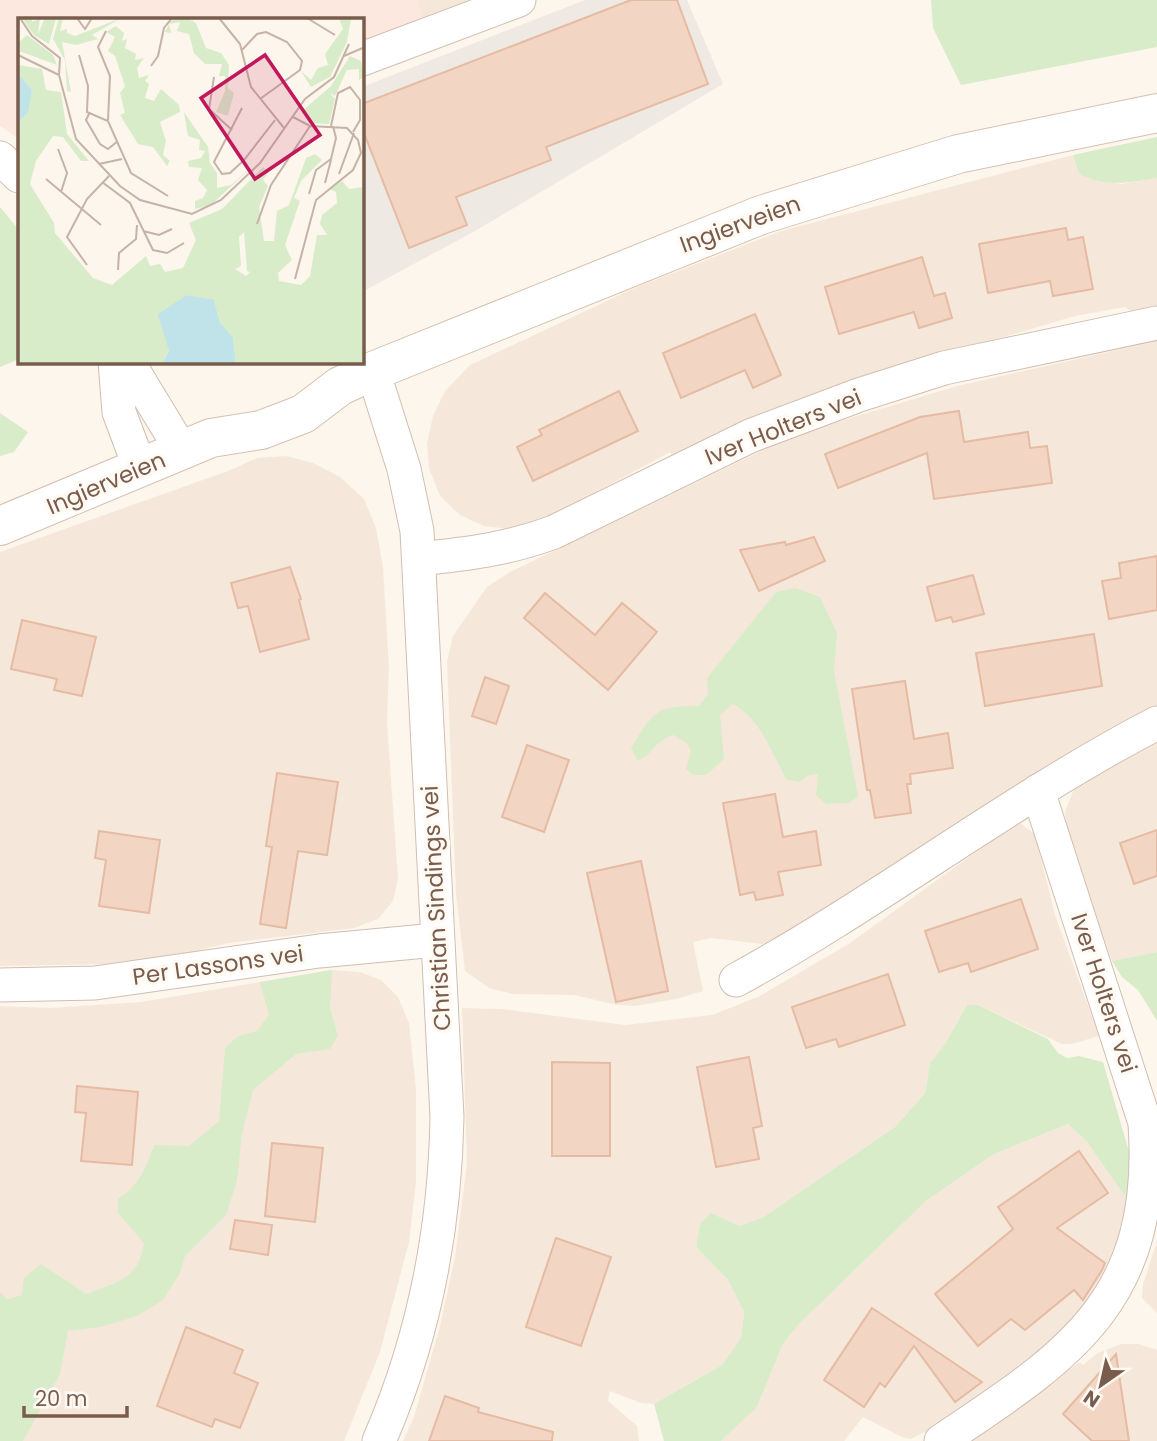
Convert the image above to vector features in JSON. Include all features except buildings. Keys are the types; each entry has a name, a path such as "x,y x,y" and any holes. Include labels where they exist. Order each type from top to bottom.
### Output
{"main road":[{"name":"Ingierveien","path":"0,526 196,445 261,430 303,414 356,379 667,251 838,190 958,154 1157,113"}],"street":[{"path":"364,58 519,0"},
{"path":"0,158 18,175"},
{"name":"Iver Holters vei","path":"419,559 487,552 521,545 554,532 750,436 944,368 1157,323"},
{"path":"115,364 118,412 140,468"},
{"path":"130,364 196,445"},
{"name":"Christian Sindings vei","path":"356,379 404,469 419,559 436,940 447,1117 443,1195 428,1294 394,1406 379,1441"},
{"path":"736,980 838,923 1038,791 1157,723"},
{"name":"Iver Holters vei","path":"942,1441 1059,1359 1109,1313 1135,1270 1151,1220 1152,1157 1145,1124 1038,791"},
{"name":"Per Lassons vei","path":"0,985 94,983 319,951 436,940"}],"shaded area":[{"path":"0,0 416,0 422,18 364,41 364,18 18,18 18,138 0,126"},
{"path":"416,0 469,0 422,18"},
{"path":"585,0 687,0 723,84 475,231 364,291 364,86"},
{"path":"1073,155 1079,174 1121,184 1157,178 1157,314 1140,317 1125,307 1075,316 936,357 675,460 670,452 551,516 509,529 484,526 460,515 440,496 429,468 427,443 433,416 445,391 470,365 637,287 781,231"},
{"path":"1157,341 1157,706 1121,725 775,942 762,944 712,938 693,942 703,991 635,1006 617,1005 574,995 513,994 489,988 465,971 456,894 447,661 453,636 487,587 510,572 797,434 957,386"},
{"path":"286,456 313,463 340,477 364,499 376,528 383,567 389,667 387,722 398,879 393,901 378,919 354,928 228,943 184,954 109,964 0,966 0,552 228,471 257,458"},
{"path":"1157,742 1157,952 1112,961 1070,851 1065,812 1074,789 1082,781"},
{"path":"1021,824 1035,834 1055,915 1099,1036 1072,1044 1062,1044 978,1005 967,1005 945,1044 930,1063 925,1093 895,1127 765,1216 740,1226 711,1213 700,1223 696,1247 728,1280 744,1312 741,1339 722,1365 654,1404 641,1403 610,1391 608,1401 637,1426 639,1441 403,1441 414,1417 440,1326 455,1257 467,1163 462,1008 502,1009 625,1025 712,1015 758,997 850,943 1012,826"},
{"path":"332,970 360,972 381,980 398,997 409,1023 416,1089 416,1183 409,1242 380,1352 344,1441 0,1441 0,1006 50,1008 141,1002"},
{"path":"1068,1124 1087,1142 1141,1219 1096,1312 928,1436 924,1432 911,1439 902,1437 863,1417 844,1441 721,1441 757,1407 783,1344 799,1324 926,1201 994,1154"},
{"path":"1157,1241 1157,1313 1142,1298 1143,1285"},
{"path":"1121,1344 1139,1344 1157,1350 1157,1441 967,1441 1080,1362 1083,1365 1098,1353"}],"green space":[{"path":"931,0 1157,0 1157,47 961,85 933,28"},
{"path":"1157,137 1157,178 1108,182 1079,174 1073,155"},
{"path":"0,207 18,229 18,359 0,367"},
{"path":"0,413 28,432 14,452 0,456"},
{"path":"795,588 820,597 837,633 834,671 858,796 849,803 826,804 816,795 818,774 809,775 800,782 787,780 759,728 733,704 720,715 724,759 706,775 693,775 686,769 691,751 687,743 673,735 661,741 638,761 631,748 651,719 664,710 699,706 708,694 707,678 776,592"},
{"path":"1157,952 1157,1021 1138,990 1122,977 1112,961"},
{"path":"332,970 330,1008 338,1036 330,1049 296,1054 253,1090 242,1133 237,1181 226,1215 185,1256 180,1273 163,1300 137,1316 101,1327 68,1331 60,1374 23,1441 0,1441 0,1293 8,1299 22,1295 24,1278 41,1264 86,1294 116,1282 131,1272 137,1265 144,1243 118,1213 118,1199 141,1176 154,1145 189,1146 219,1121 225,1048 238,1036 257,1031 269,1015 260,982"},
{"path":"967,1005 978,1005 1048,1039 1058,1053 1067,1058 1079,1056 1103,1062 1130,1155 1141,1219 1087,1142 1068,1124 994,1154 926,1201 799,1324 783,1344 757,1407 721,1441 664,1441 654,1404 722,1365 741,1338 744,1312 728,1280 696,1247 700,1223 711,1213 740,1226 765,1216 895,1127 925,1093 930,1063 945,1044"}]}
